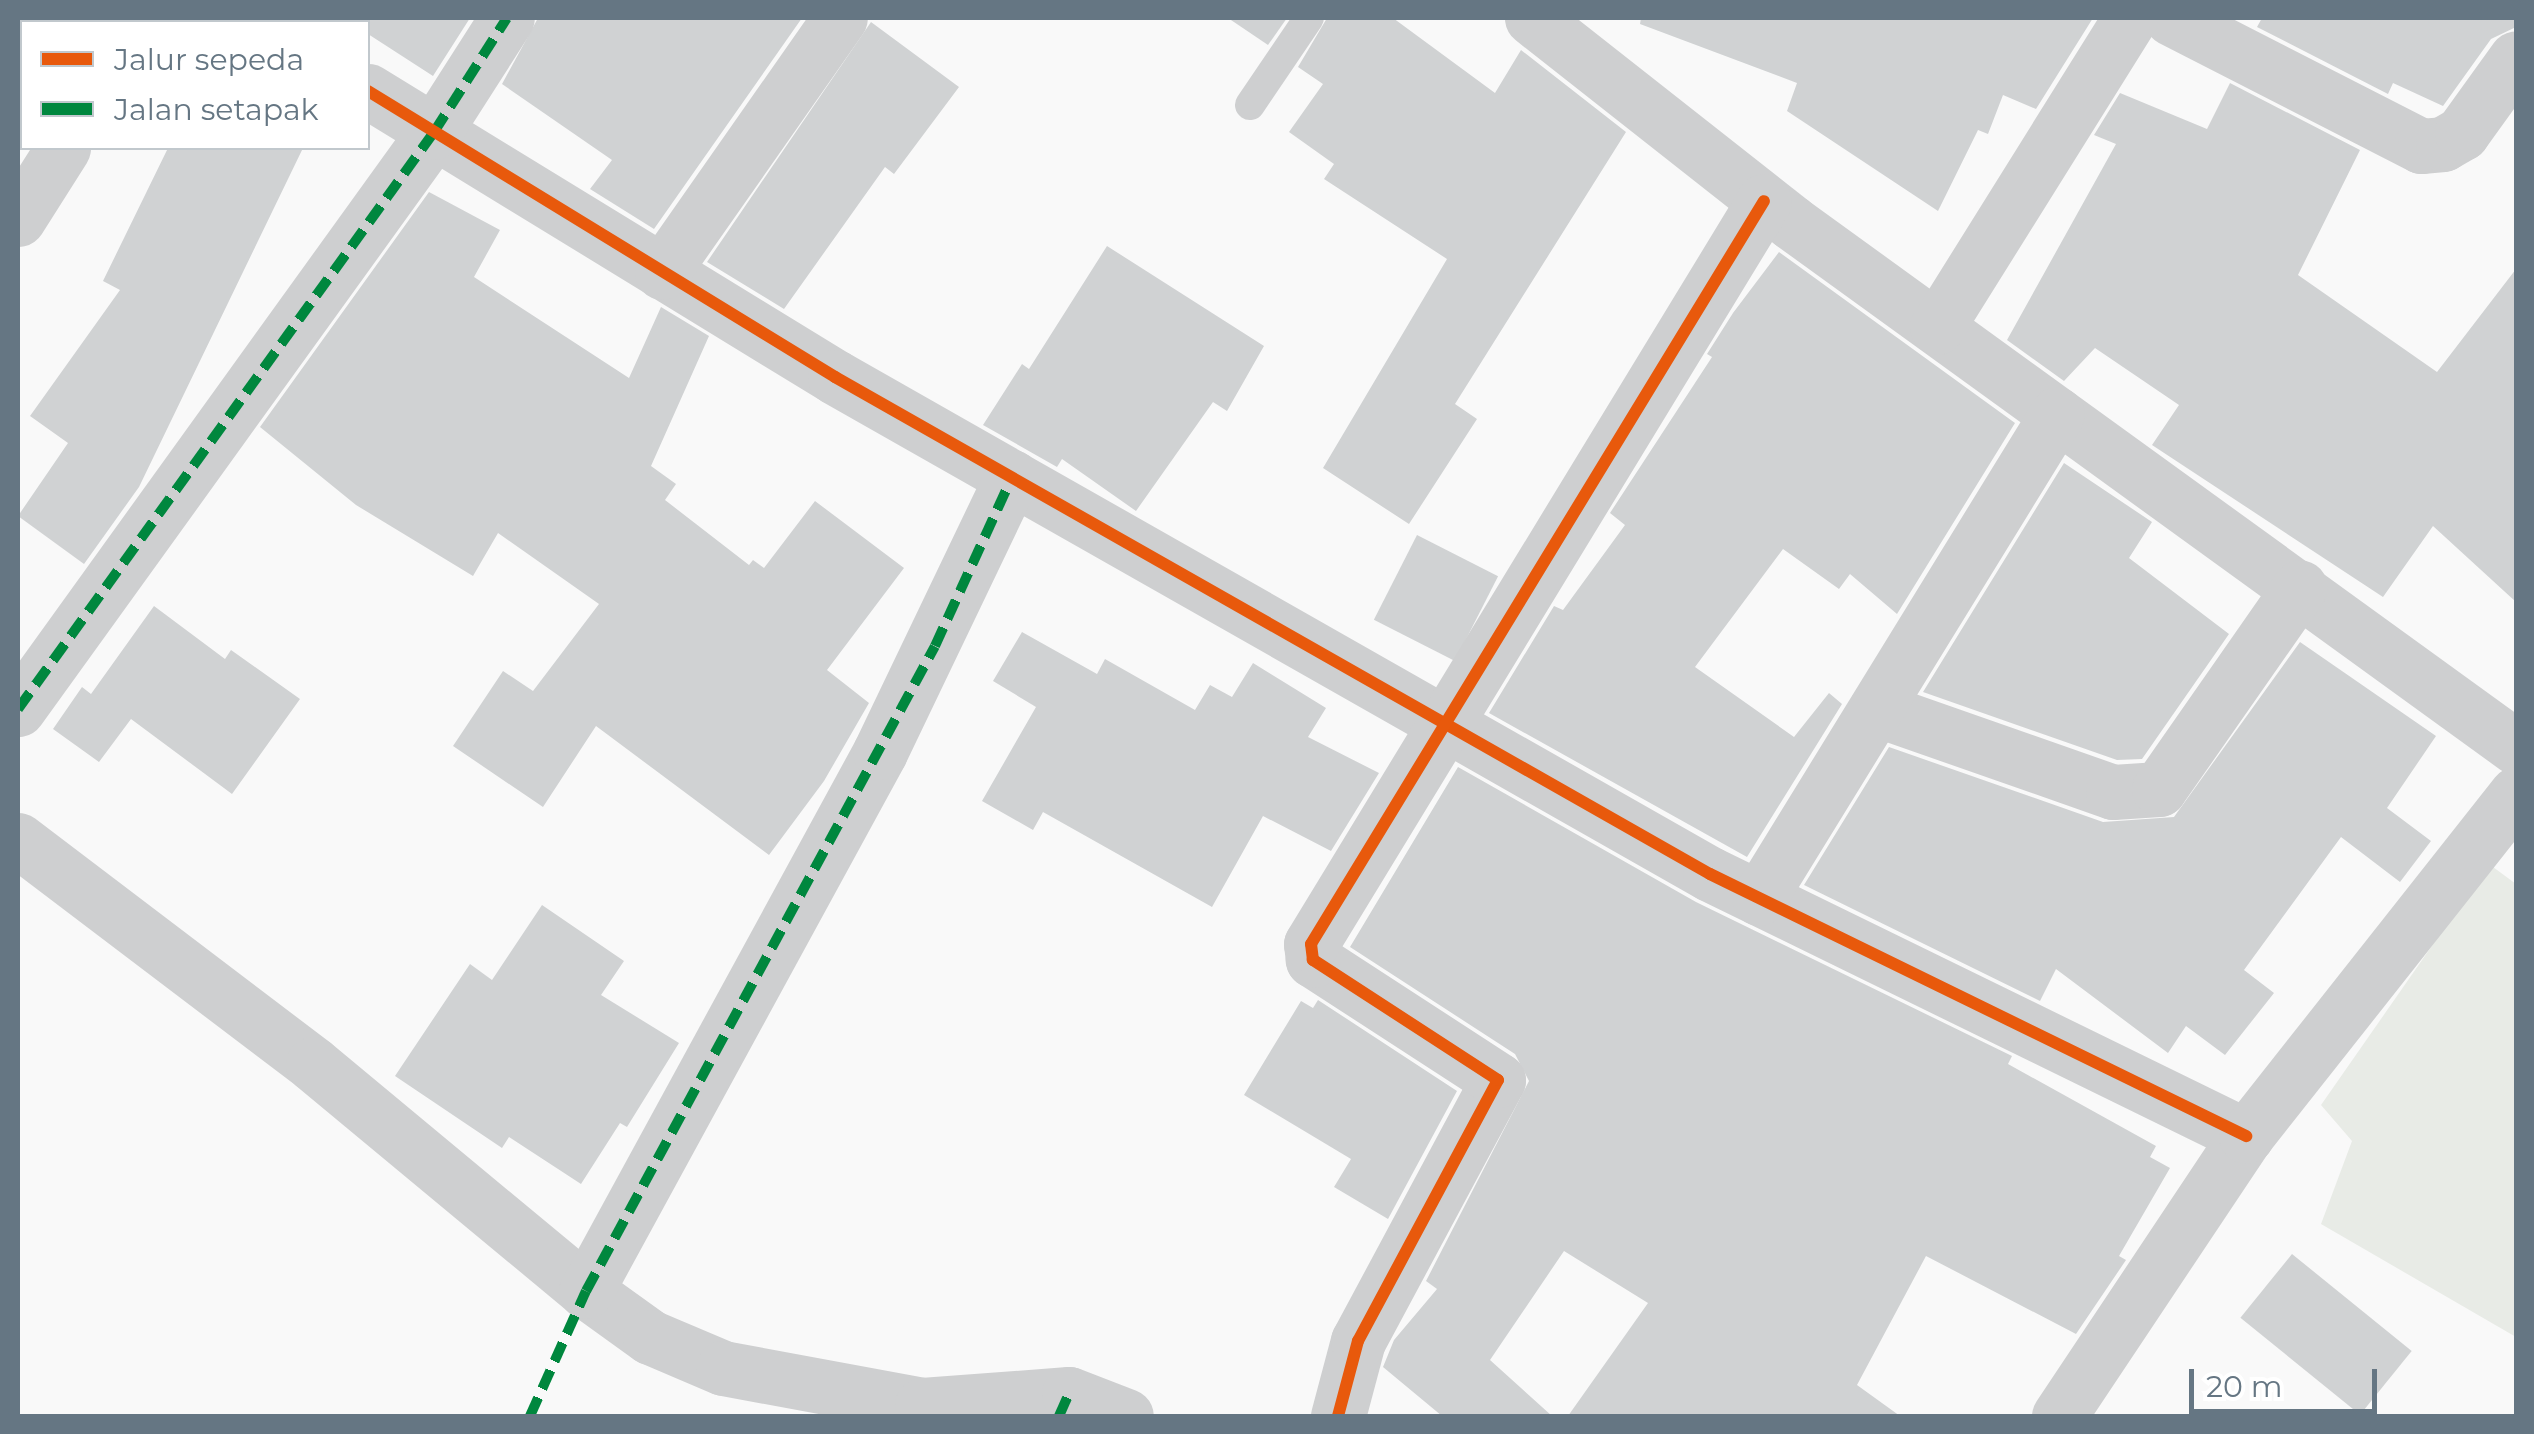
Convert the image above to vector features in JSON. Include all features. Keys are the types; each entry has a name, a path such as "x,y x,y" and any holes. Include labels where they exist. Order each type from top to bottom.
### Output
{"street":[{"path":"18,709 434,132 507,18"},
{"path":"662,272 840,18"},
{"path":"1532,18 1764,202 2516,747"},
{"path":"1937,327 2130,18"},
{"path":"2171,18 2421,146 2444,144 2462,133 2516,58"},
{"path":"370,92 662,272 1012,477 1447,724 1760,898 2246,1136"},
{"path":"18,219 63,150"},
{"path":"1338,1416 1358,1340 1498,1080 1309,953 1764,202"},
{"path":"1760,898 2058,414"},
{"path":"586,1291 880,752 1012,477"},
{"path":"1876,709 2114,792 2148,792 2181,765 2300,587"},
{"path":"2059,1416 2246,1136 2507,822"},
{"path":"18,840 313,1064 586,1291 650,1337 723,1368 922,1405 1069,1394 1126,1416"}],"lane":[{"path":"1250,105 1310,18"}],"shaded area":[{"path":"2489,864 2516,884 2516,1337 2321,1224 2352,1141 2321,1105"}],"building":[{"path":"342,18 470,18 433,76 370,35 370,20"},
{"path":"538,18 802,18 654,229 590,189 612,160 502,84"},
{"path":"1228,18 1287,18 1268,45"},
{"path":"1327,18 1393,18 1495,93 1521,50 1626,132 1455,404 1477,419 1409,524 1323,468 1447,259 1324,179 1334,164 1289,132 1323,84 1298,67"},
{"path":"1641,18 2093,18 2036,109 2003,95 1988,134 1978,130 1938,211 1787,111 1797,83 1640,24"},
{"path":"2262,18 2516,18 2516,27 2491,39 2443,106 2393,83 2388,94 2257,27"},
{"path":"871,22 959,87 894,174 885,167 784,309 707,262"},
{"path":"2230,83 2360,150 2298,275 2437,372 2516,269 2516,602 2433,526 2383,597 2152,445 2179,405 2095,348 2064,381 2007,340 2116,144 2094,135 2120,93 2207,129"},
{"path":"167,150 302,150 139,487 84,564 18,516 68,443 30,416 120,290 103,281"},
{"path":"429,192 500,230 474,277 629,378 661,307 709,336 651,466 676,484 665,500 749,565 753,560 764,568 815,501 904,568 827,670 869,703 824,781 769,855 596,726 543,807 453,746 503,671 533,691 599,604 498,533 473,576 356,505 260,427"},
{"path":"1107,246 1264,346 1227,411 1213,402 1136,511 1062,459 1057,467 983,425 1022,364 1029,369"},
{"path":"1779,252 2015,423 1897,614 1850,574 1839,589 1783,549 1695,667 1794,737 1829,693 1842,704 1747,857 1489,713 1554,606 1563,610 1625,525 1610,513 1712,357 1707,354 1733,313"},
{"path":"2064,463 2152,522 2129,558 2229,634 2142,759 2117,760 1923,692"},
{"path":"1417,535 1498,576 1455,661 1374,620"},
{"path":"154,606 225,659 231,650 300,699 232,794 131,719 99,762 53,729 82,687 91,694"},
{"path":"1022,632 1097,674 1105,659 1195,710 1210,685 1232,697 1253,663 1326,708 1308,737 1379,773 1331,851 1263,816 1212,907 1043,812 1033,830 982,801 1036,707 993,681"},
{"path":"2300,642 2436,736 2387,808 2431,841 2400,882 2341,837 2244,970 2274,993 2225,1055 2186,1026 2168,1053 2056,969 2040,1001 1804,885 1889,747 2103,822 2174,817"},
{"path":"1458,767 1696,902 2012,1056 2008,1064 2156,1146 2150,1157 2170,1168 2119,1256 2126,1260 2076,1334 1926,1256 1857,1385 1900,1416 1568,1416 1648,1303 1564,1251 1490,1360 1552,1416 1442,1416 1383,1367 1394,1340 1437,1289 1426,1281 1529,1081 1515,1054 1350,947"},
{"path":"542,905 624,961 601,995 679,1043 627,1127 620,1123 581,1184 509,1137 502,1148 395,1076 470,964 492,980"},
{"path":"1318,1000 1457,1091 1388,1219 1334,1187 1351,1159 1244,1095 1301,1001 1313,1008"},
{"path":"2292,1254 2412,1351 2360,1415 2240,1318"}],"marked path":[{"path":"18,709 434,132 507,18"},
{"path":"530,1416 586,1291 935,646 1012,477"},
{"path":"1059,1416 1069,1394"}],"cycle path":[{"path":"370,92 835,377 1710,874 2246,1136"},
{"path":"1338,1416 1358,1341 1498,1080 1313,960 1311,944 1764,201"}]}
